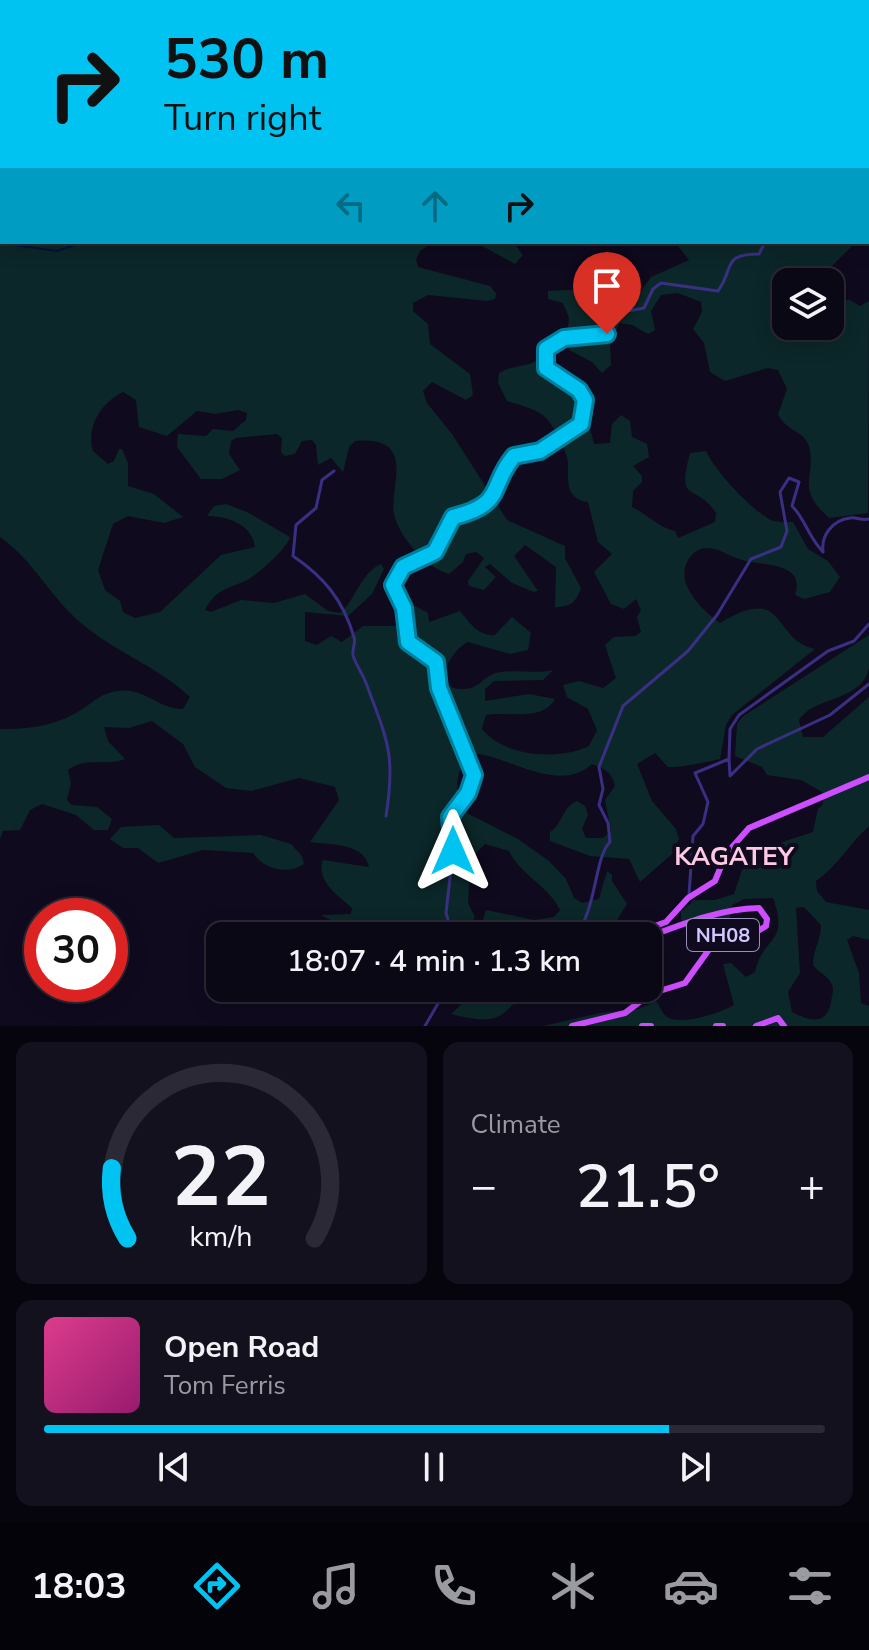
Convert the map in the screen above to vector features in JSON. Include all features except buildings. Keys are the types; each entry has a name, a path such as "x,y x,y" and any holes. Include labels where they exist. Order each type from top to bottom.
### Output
{"main road":[{"name":"NH08","path":"662,923 688,898 715,881 726,854 749,828 869,777"},
{"name":"NH08","path":"662,931 692,917 747,909 759,908 767,919 766,926 755,933 718,937 685,983 662,990"},
{"name":"NH08","path":"572,1026 625,1013 639,1002"},
{"path":"756,1026 781,1019 784,1026"},
{"path":"642,1026 651,1026"},
{"path":"716,1026 723,1026"}],"street":[{"path":"449,922 446,913 453,851 450,817 468,793 474,775 439,688 436,662 408,642 404,608 393,585 403,567 435,552 453,517 473,512 488,502 514,456 540,451 581,424 585,400 579,390 546,368 546,349 564,338 607,334 617,313 644,308 653,289 661,283 718,291 724,283 729,263 744,252 759,254 764,244"},
{"path":"334,471 322,480 316,508 296,525 293,556 307,562 332,588 348,613 355,639 353,655 386,735 392,763 386,816"},
{"path":"586,922 599,881 601,856 610,842 608,823 599,805 603,775 599,767 623,706 688,651 717,615 751,559 781,547 787,531 780,492 786,480 798,479 792,506 801,515 810,538 823,552 822,541 834,524 850,518 869,519"},
{"path":"869,624 854,641 828,651 739,715 730,729 730,776 757,749 830,715 869,684"},
{"path":"688,898 693,836 703,824 708,802 695,773 729,759"},
{"path":"425,1026 439,1002"}],"green space":[{"path":"0,244 431,244 420,251 416,259 418,267 490,286 496,293 495,299 487,301 428,295 413,303 413,311 428,324 430,344 470,374 473,395 466,400 432,382 423,391 427,403 452,434 507,520 565,546 565,558 581,588 572,603 555,607 556,567 525,545 514,556 538,591 534,592 512,583 490,564 485,567 496,577 484,590 469,586 468,581 484,558 476,552 466,554 463,562 449,574 432,566 409,544 395,518 396,467 388,447 375,441 355,441 349,447 343,472 331,458 318,465 316,445 312,440 302,441 295,454 285,456 281,452 282,438 277,434 236,438 231,441 229,454 240,470 222,479 201,479 177,447 178,434 206,436 213,429 233,431 246,420 247,413 238,410 215,414 197,411 167,436 139,427 136,400 123,392 108,402 97,416 92,433 93,451 108,464 122,449 128,463 128,486 154,494 183,517 164,523 128,516 113,524 98,570 105,590 120,601 123,612 135,618 160,612 221,555 255,547 244,527 223,518 207,516 214,506 226,504 247,512 290,537 263,568 218,594 205,610 211,612 241,600 274,603 305,594 328,611 340,613 368,574 381,564 384,569 372,594 348,616 305,612 305,641 317,645 331,636 342,642 363,626 395,626 415,606 428,613 429,622 460,611 475,628 489,635 495,635 512,617 531,633 528,650 510,654 468,642 449,662 445,678 448,684 454,688 468,689 497,673 553,670 543,680 494,681 485,689 485,701 529,694 555,699 542,711 486,715 482,729 504,746 532,754 562,754 589,746 597,730 588,709 567,697 563,685 579,681 603,688 616,678 605,645 614,637 635,636 641,632 637,617 641,610 636,599 624,609 611,604 594,572 612,554 598,542 588,502 575,497 569,488 566,453 554,428 539,413 507,401 498,383 499,373 541,358 544,371 574,390 583,401 594,444 610,443 612,424 621,415 630,421 632,437 647,444 649,457 633,466 642,476 642,482 633,491 632,507 675,531 678,538 715,522 716,513 708,503 690,491 685,480 690,453 706,451 735,490 773,521 793,522 808,549 828,561 840,577 830,592 804,599 795,595 797,584 794,576 780,567 742,560 712,548 698,550 689,559 685,571 688,588 699,604 720,623 757,608 768,611 801,644 815,649 732,715 726,725 720,759 668,767 655,753 637,764 652,801 676,829 679,839 672,854 640,882 629,859 590,856 550,841 550,832 558,825 568,807 577,801 585,806 588,815 582,829 586,838 603,838 611,831 605,800 615,786 604,769 592,764 566,776 552,775 479,754 460,771 457,786 463,811 518,839 549,861 566,879 574,898 582,903 599,899 607,871 612,875 612,881 627,904 616,922 482,922 486,910 534,920 554,917 560,910 509,851 485,844 471,858 468,903 475,917 472,922 447,919 442,922 334,922 321,915 351,914 352,908 325,881 321,868 323,860 369,867 366,859 353,849 310,842 339,800 335,787 299,778 251,791 226,788 195,767 183,744 152,721 129,728 104,727 108,741 125,759 89,762 68,770 71,783 67,800 72,805 97,807 112,819 108,830 94,830 76,815 42,804 30,810 20,830 3,831 0,839 0,729 29,728 56,722 105,694 118,691 136,692 166,706 183,709 190,697 164,676 81,623 0,537"},
{"path":"479,244 515,244 523,255 515,264"},
{"path":"677,244 854,244 830,268 772,268 772,340 844,340 844,300 860,306 869,301 868,513 829,518 812,498 809,490 811,457 807,441 778,414 787,389 778,370 768,368 725,381 710,372 704,343 693,329 702,312 701,302 678,293 661,295 651,311 655,330 648,334 632,325 620,323 610,342 611,365 602,373 592,362 569,350 565,337 569,322 567,314 563,303 548,299 548,291 584,289 591,299 604,307 605,313 613,313 616,309 614,294 618,290 636,298 651,277 689,260"},
{"path":"869,635 869,668 865,679 858,687 816,706 799,720 803,737 823,737 869,697 869,826 831,869 816,881 817,891 826,902 869,910 869,940 853,936 847,940 859,973 861,1003 869,1006 869,1026 543,1026 600,1013 639,1009 654,1002 667,1017 681,1020 710,1015 734,1005 723,964 731,963 746,977 755,972 758,960 777,933 773,898 744,899 732,905 729,925 721,932 686,924 681,920 681,912 694,900 715,900 734,894 742,870 751,864 769,861 782,842 813,832 818,809 823,804 822,792 801,780 767,775 762,767 735,756 737,724 742,717","holes":["804,907 821,925 813,965 830,981 833,992 826,1015 811,1019 792,1012 788,992 800,973 796,908"]},
{"path":"159,825 174,838 261,835 291,844 302,856 304,864 283,870 263,863 253,853 203,850 158,863 138,848 123,848 110,839 121,827"},
{"path":"464,1002 515,1002 504,1013 489,1019 451,1014"}],"waterway":[{"path":"7,244 57,251 78,244"}],"district":[{"name":"KAGATEY","path":"734,856"}],"route":[{"path":"453,851 450,817 474,782 472,765 439,688 436,662 432,656 413,648 408,642 409,629 404,608 394,593 393,585 403,567 428,558 435,552 453,517 473,512 488,502 514,456 540,451 581,424 585,400 579,390 546,368 546,349 564,338 607,334"}]}
